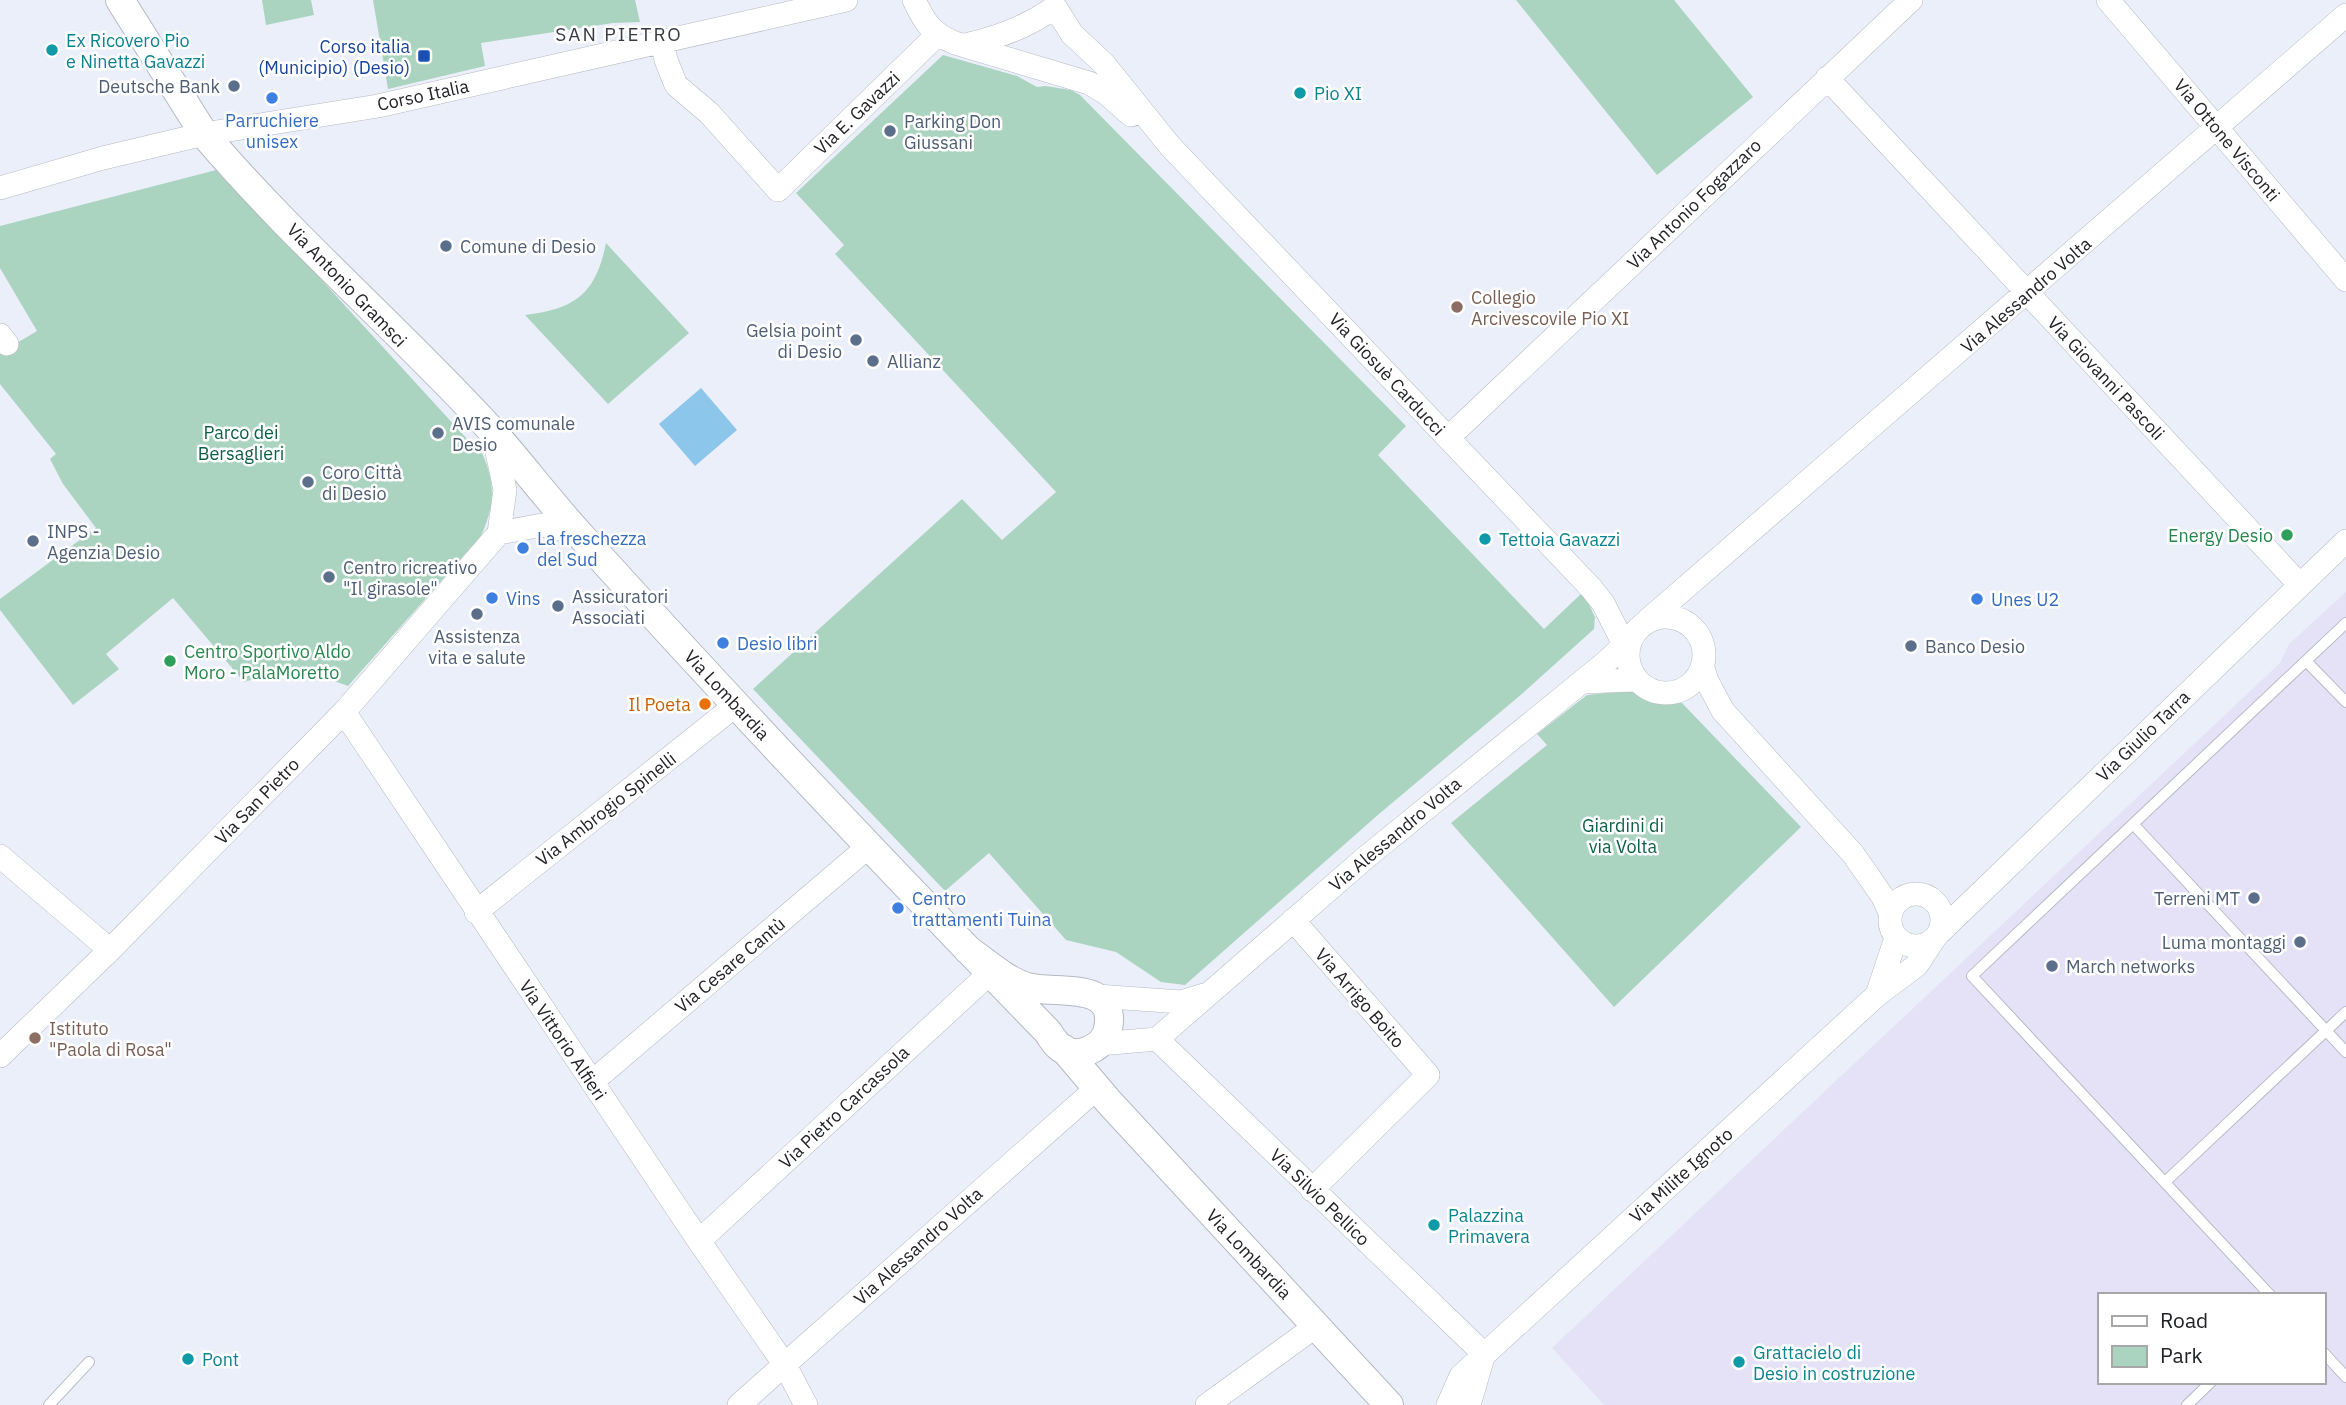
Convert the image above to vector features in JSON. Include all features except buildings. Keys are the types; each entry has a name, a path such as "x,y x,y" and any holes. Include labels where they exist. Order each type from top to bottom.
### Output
{"street":[{"name":"Via Antonio Gramsci","path":"120,0 204,134 311,248 493,433"},
{"name":"Corso Italia","path":"0,188 103,158 204,134 378,106 846,0"},
{"path":"914,0 924,20 937,35 965,45"},
{"name":"Via Antonio Fogazzaro","path":"1448,438 1911,0"},
{"name":"Via Ottone Visconti","path":"2108,0 2346,280"},
{"name":"Via Giosuè Carducci","path":"965,45 992,39 1045,14 1056,3 1072,34 1104,64 1170,146 1635,636"},
{"name":"Via Alessandro Volta","path":"1157,1039 1364,859 1605,663 1703,571 2027,294 2346,15"},
{"name":"Via E. Gavazzi","path":"662,42 676,85 709,113 778,190 937,35"},
{"name":"Via Giosuè Carducci","path":"965,45 1089,83 1106,93 1170,146"},
{"name":"Via Giovanni Pascoli","path":"1827,78 2300,585"},
{"path":"493,433 505,490 499,533 541,525 578,533"},
{"name":"Via Lombardia","path":"493,433 578,533 736,705 868,847 1056,1040 1103,1095 1390,1405"},
{"name":"Via San Pietro","path":"0,1056 110,950 344,712 499,533"},
{"name":"Via Giulio Tarra","path":"1937,936 2346,541"},
{"path":"1690,625 1693,595 1703,571"},
{"path":"1634,680 1628,660 1635,636 1657,617 1672,617 1690,625 1704,646 1703,668 1713,694 1740,732"},
{"path":"1582,682 1634,680 1662,694 1678,692 1692,684 1703,668"},
{"path":"1687,687 1712,705 1740,732 1853,854 1883,897 1890,914"},
{"name":"Via Ambrogio Spinelli","path":"476,912 736,705"},
{"name":"Via Vittorio Alfieri","path":"344,712 476,912 785,1365 806,1405"},
{"name":"Via Cesare Cantù","path":"592,1082 868,847"},
{"path":"1853,854 1909,894 1925,895 1938,906 1942,923 1937,936 1927,944 1911,946 1896,939 1889,922 1897,901 1909,894"},
{"path":"0,856 110,950"},
{"name":"Via Arrigo Boito","path":"1293,920 1428,1075 1312,1190"},
{"name":"Via Milite Ignoto","path":"1448,1405 1461,1376 1877,995 1917,965 1937,936"},
{"name":"Via Milite Ignoto","path":"1877,995 1896,939"},
{"name":"Via Lombardia","path":"968,950 1025,987 1065,992 1083,990 1096,996"},
{"name":"Via Pietro Carcassola","path":"699,1241 990,973"},
{"path":"1065,992 1051,1003 1046,1013 1056,1040 1074,1053 1083,1052 1099,1044 1157,1039"},
{"name":"Via Alessandro Volta","path":"1096,996 1181,1002 1214,992"},
{"path":"1096,996 1104,1005 1109,1018 1108,1030 1099,1044 1103,1095"},
{"name":"Via Silvio Pellico","path":"1157,1039 1484,1354"},
{"name":"Via Alessandro Volta","path":"739,1405 1103,1095"},
{"path":"1208,1405 1316,1326"},
{"path":"1469,1405 1484,1354"}],"lane":[{"path":"2268,1293 1972,976 2346,623"},
{"path":"2306,661 2346,702"},
{"path":"2133,824 2346,1052"},
{"path":"2165,1182 2346,1012"},
{"path":"2325,1354 2346,1377"},
{"path":"49,1405 89,1362"},
{"path":"2186,1405 2209,1384"}],"shaded area":[{"path":"2346,592 2346,1405 1604,1405 1552,1348 2280,663 2289,644"}],"green space":[{"path":"262,0 311,0 314,15 266,25"},
{"path":"373,0 635,0 640,22 613,23 481,43 485,66 388,89"},
{"path":"1516,0 1674,0 1753,97 1657,175"},
{"path":"943,55 1017,76 1037,87 1071,90 1080,95 1406,426 1378,455 1544,629 1583,592 1595,617 1594,629 1523,693 1379,814 1185,985 1161,982 1116,952 1066,940 989,853 945,891 753,689 962,499 1002,540 1056,492 835,254 844,245 796,193"},
{"name":"Parco dei Bersaglieri","path":"220,169 468,440 478,444 491,479 490,512 481,536 348,686 295,667 244,682 173,598 106,654 119,669 73,705 0,610 0,599 96,528 63,484 50,459 56,454 0,384 0,353 37,331 0,268 0,226"},
{"path":"606,243 689,333 608,404 525,315 558,308 581,296 596,274"},
{"name":"Giardini di via Volta","path":"1635,690 1657,702 1682,703 1801,827 1614,1007 1451,823 1547,745 1537,734 1587,695"}],"water":[{"path":"701,388 737,430 695,466 659,424"}],"place":[{"name":"Ex Ricovero Pio e Ninetta Gavazzi","path":"52,50"},
{"name":"Corso italia (Municipio) (Desio)","path":"424,56"},
{"name":"Deutsche Bank","path":"234,86"},
{"name":"Pio XI","path":"1300,93"},
{"name":"Parruchiere unisex","path":"272,98"},
{"name":"Parking Don Giussani","path":"890,131"},
{"name":"Comune di Desio","path":"446,246"},
{"name":"Collegio Arcivescovile Pio XI","path":"1457,307"},
{"name":"Gelsia point di Desio","path":"856,340"},
{"name":"Allianz","path":"873,361"},
{"name":"AVIS comunale Desio","path":"438,433"},
{"name":"Coro Città di Desio","path":"308,482"},
{"name":"Energy Desio","path":"2287,535"},
{"name":"Tettoia Gavazzi","path":"1485,539"},
{"name":"INPS - Agenzia Desio","path":"33,541"},
{"name":"La freschezza del Sud","path":"523,548"},
{"name":"Centro ricreativo \"Il girasole\"","path":"329,577"},
{"name":"Vins","path":"492,598"},
{"name":"Unes U2","path":"1977,599"},
{"name":"Assicuratori Associati","path":"558,606"},
{"name":"Assistenza vita e salute","path":"477,614"},
{"name":"Desio libri","path":"723,643"},
{"name":"Banco Desio","path":"1911,646"},
{"name":"Centro Sportivo Aldo Moro - PalaMoretto","path":"170,661"},
{"name":"Il Poeta","path":"705,704"},
{"name":"Terreni MT","path":"2254,898"},
{"name":"Centro trattamenti Tuina","path":"898,908"},
{"name":"Luma montaggi","path":"2300,942"},
{"name":"March networks","path":"2052,966"},
{"name":"Istituto \"Paola di Rosa\"","path":"35,1038"},
{"name":"Palazzina Primavera","path":"1434,1225"},
{"name":"Pont","path":"188,1359"},
{"name":"Grattacielo di Desio in costruzione","path":"1739,1362"}],"district":[{"name":"SAN PIETRO","path":"619,34"}]}
